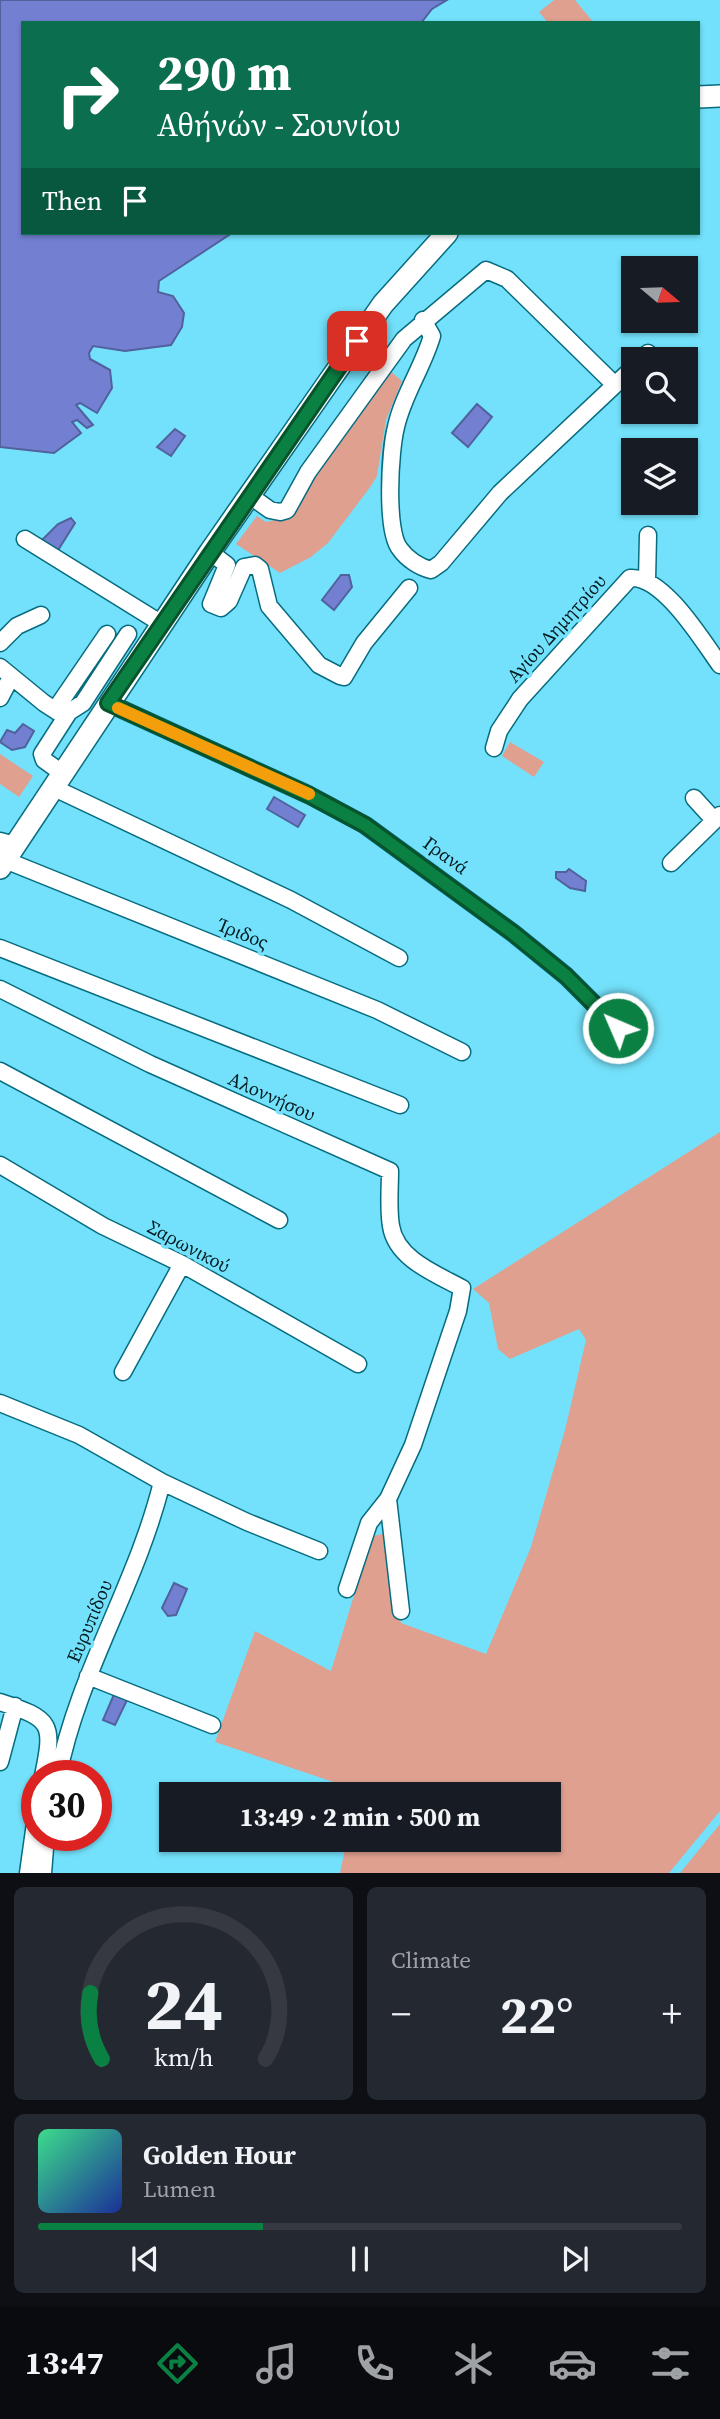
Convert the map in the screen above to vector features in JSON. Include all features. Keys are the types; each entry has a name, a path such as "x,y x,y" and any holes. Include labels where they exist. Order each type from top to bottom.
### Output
{"main road":[{"path":"700,97 720,96"},
{"path":"5,853 383,304 445,235"}],"street":[{"path":"249,495 270,510 287,510 308,472 404,340 423,320 480,273 495,271 507,279 615,385"},
{"path":"423,320 432,336 396,427 391,466 394,536 399,548 420,567 431,570 441,563 500,493 621,379"},
{"path":"648,535 647,580 677,608 720,665"},
{"path":"25,539 162,624"},
{"path":"210,552 227,565 211,604 221,608 229,601 244,568 255,565 260,569 269,606 319,664 344,677 364,643 409,588"},
{"name":"Αγίου Δημητρίου","path":"494,748 499,731 520,699 622,586 630,579 647,580"},
{"path":"0,643 17,626 41,615"},
{"path":"107,634 61,714 42,754 57,780 399,958"},
{"path":"61,714 83,703 128,634"},
{"path":"0,698 5,672 61,714"},
{"name":"Γρανά","path":"108,703 309,795 365,825 524,941 566,976 618,1028"},
{"path":"671,863 717,817 694,798"},
{"name":"Ίριδος","path":"5,853 377,1010 462,1052"},
{"name":"Αλοννήσου","path":"0,948 400,1105"},
{"name":"Αλοννήσου","path":"0,989 150,1064 390,1171 391,1226 398,1244 407,1255 462,1288 458,1311 413,1445 388,1499"},
{"path":"0,1071 279,1220"},
{"name":"Σαρωνικού","path":"0,1166 103,1226 181,1264 358,1364"},
{"path":"123,1372 181,1264"},
{"path":"0,1403 79,1435 162,1482 247,1522 319,1551"},
{"name":"Ευρυπίδου","path":"62,1760 73,1714 147,1541 162,1482"},
{"path":"347,1589 369,1523 388,1499"},
{"path":"388,1499 401,1611"},
{"path":"88,1676 212,1725"},
{"path":"0,1762 7,1704 47,1723 49,1734 45,1760"},
{"path":"28,1873 31,1851"},
{"path":"43,1873 45,1851"}],"shaded area":[{"path":"554,0 575,0 592,21 546,21 539,12"},
{"path":"389,370 402,381 386,420 377,476 328,543 311,557 280,573 236,544 257,516 266,522 288,517"},
{"path":"510,742 544,762 534,777 502,756"},
{"path":"0,754 33,776 19,797 0,784"},
{"path":"720,1132 720,1811 669,1873 340,1873 344,1852 561,1852 561,1782 333,1782 215,1742 255,1631 331,1671 372,1536 383,1534 401,1623 486,1654 531,1547 565,1430 586,1340 579,1329 510,1359 498,1349 489,1303 473,1289"},
{"path":"720,1824 720,1873 680,1873"}],"water":[{"path":"0,0 447,0 432,9 423,21 21,21 21,235 229,235 159,281 158,292 173,296 184,313 182,327 171,345 125,351 93,346 89,353 90,359 110,370 112,388 97,413 80,403 76,405 93,425 87,428 77,420 72,422 81,433 54,453 0,447"},
{"path":"477,404 492,417 468,447 452,433"},
{"path":"175,429 185,436 171,456 157,447"},
{"path":"71,518 75,523 57,552 40,542 58,524"},
{"path":"341,575 349,575 352,587 334,610 322,600"},
{"path":"23,724 34,731 25,747 12,750 0,742 7,730 15,733"},
{"path":"274,797 305,815 298,827 267,809"},
{"path":"569,869 586,881 585,891 570,888 556,878 556,872 566,872"},
{"path":"174,1583 187,1589 176,1615 168,1616 162,1608"},
{"path":"115,1692 128,1698 115,1725 103,1720"}],"slow traffic":[{"path":"118,708 309,794"}],"route":[{"path":"357,341 108,703 309,795 365,825 458,890 513,933 566,976 618,1028"}]}
